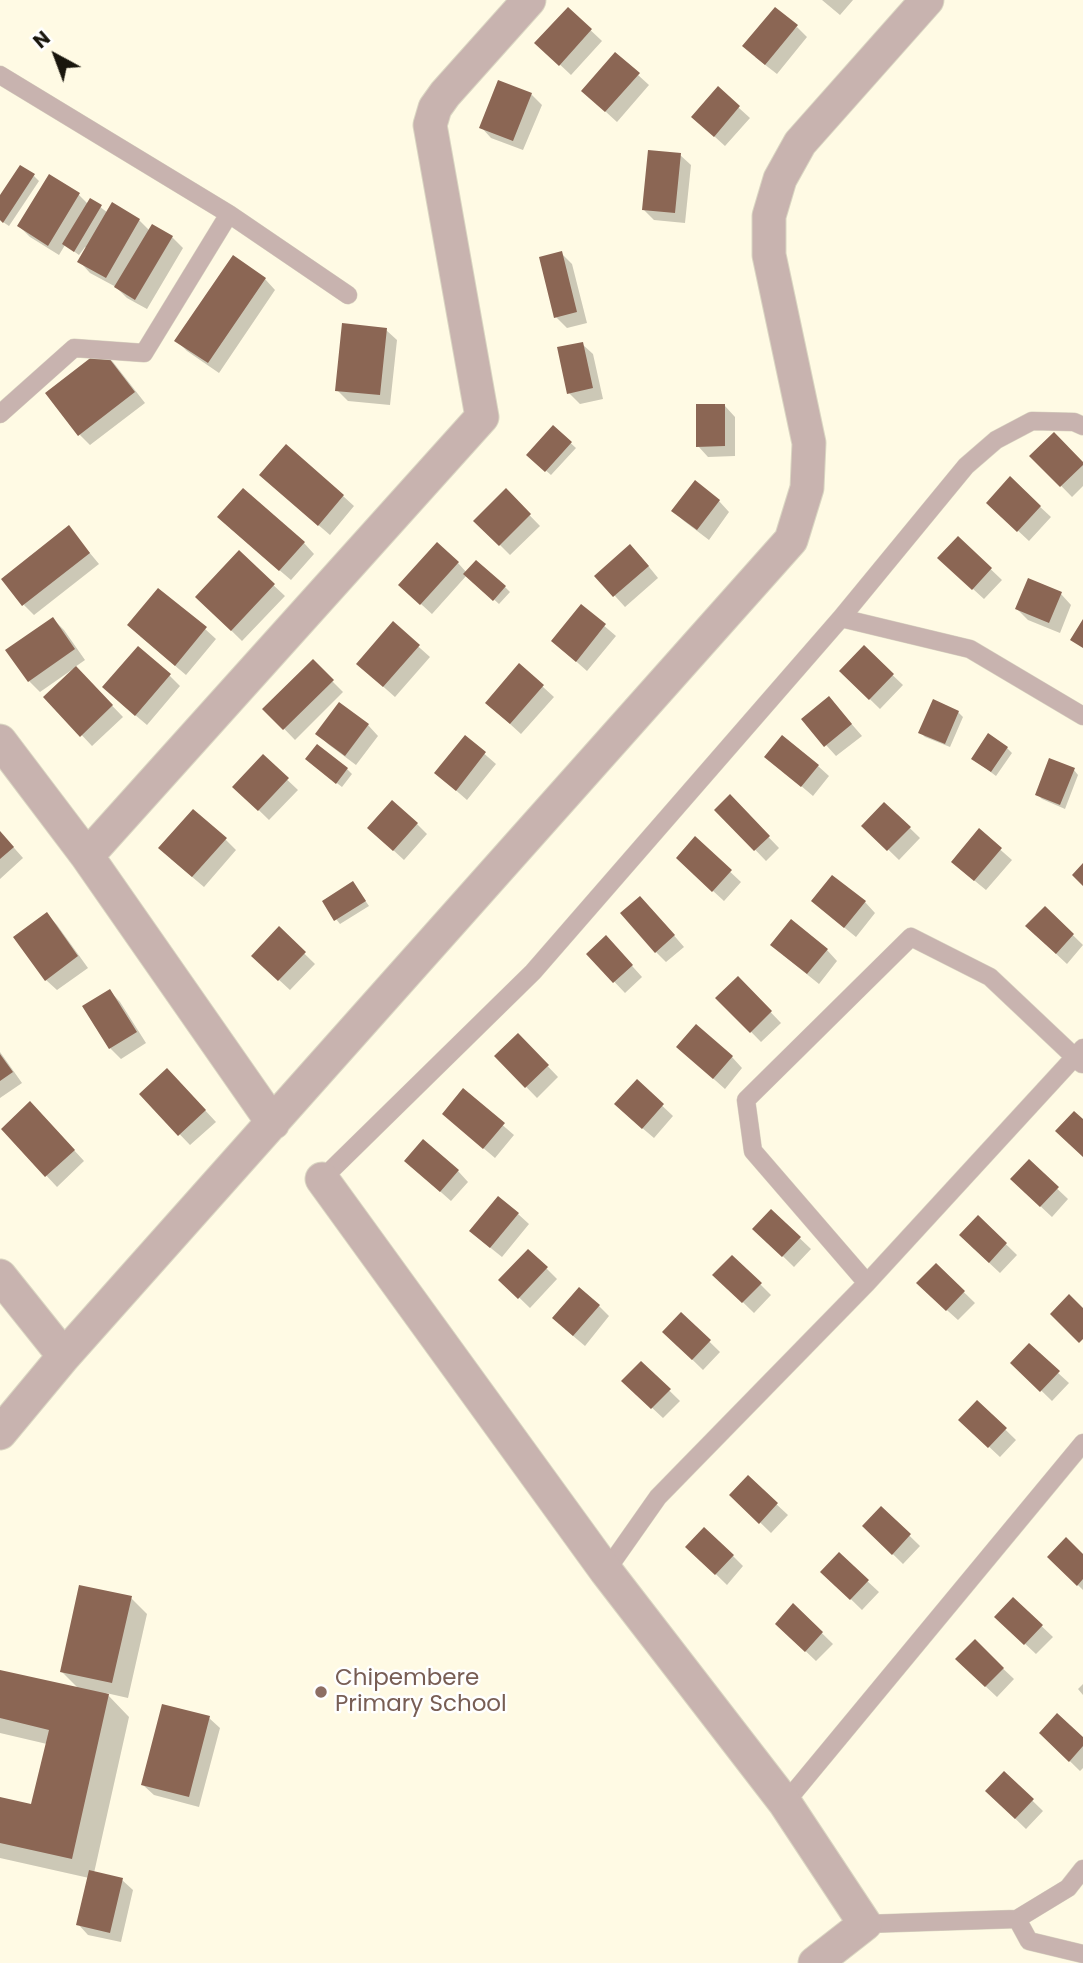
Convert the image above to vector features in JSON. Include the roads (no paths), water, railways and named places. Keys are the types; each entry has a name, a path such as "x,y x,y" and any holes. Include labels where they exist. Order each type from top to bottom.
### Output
{"street":[{"path":"88,856 482,417 430,125 435,108 445,94 529,0"},
{"path":"0,1433 64,1356 792,540 807,488 809,443 769,255 769,216 780,179 800,143 927,0"},
{"path":"0,741 88,856 273,1123"},
{"path":"322,1179 606,1571 785,1803 865,1924 815,1963"},
{"path":"0,1276 64,1356"}],"lane":[{"path":"0,75 229,214 348,295"},
{"path":"0,414 74,348 144,353 229,214"},
{"path":"322,1179 533,972 841,618 966,466 996,440 1032,421 1073,422 1083,426"},
{"path":"841,618 970,649 1083,716"},
{"path":"606,1571 658,1497 867,1283 1080,1057 990,977 911,937 746,1100 753,1151 867,1283"},
{"path":"785,1803 1081,1449"},
{"path":"865,1924 1017,1919 1068,1888 1083,1869"},
{"path":"1017,1919 1029,1941 1083,1954"}],"place":[{"name":"Chipembere Primary School","path":"321,1692"}]}
